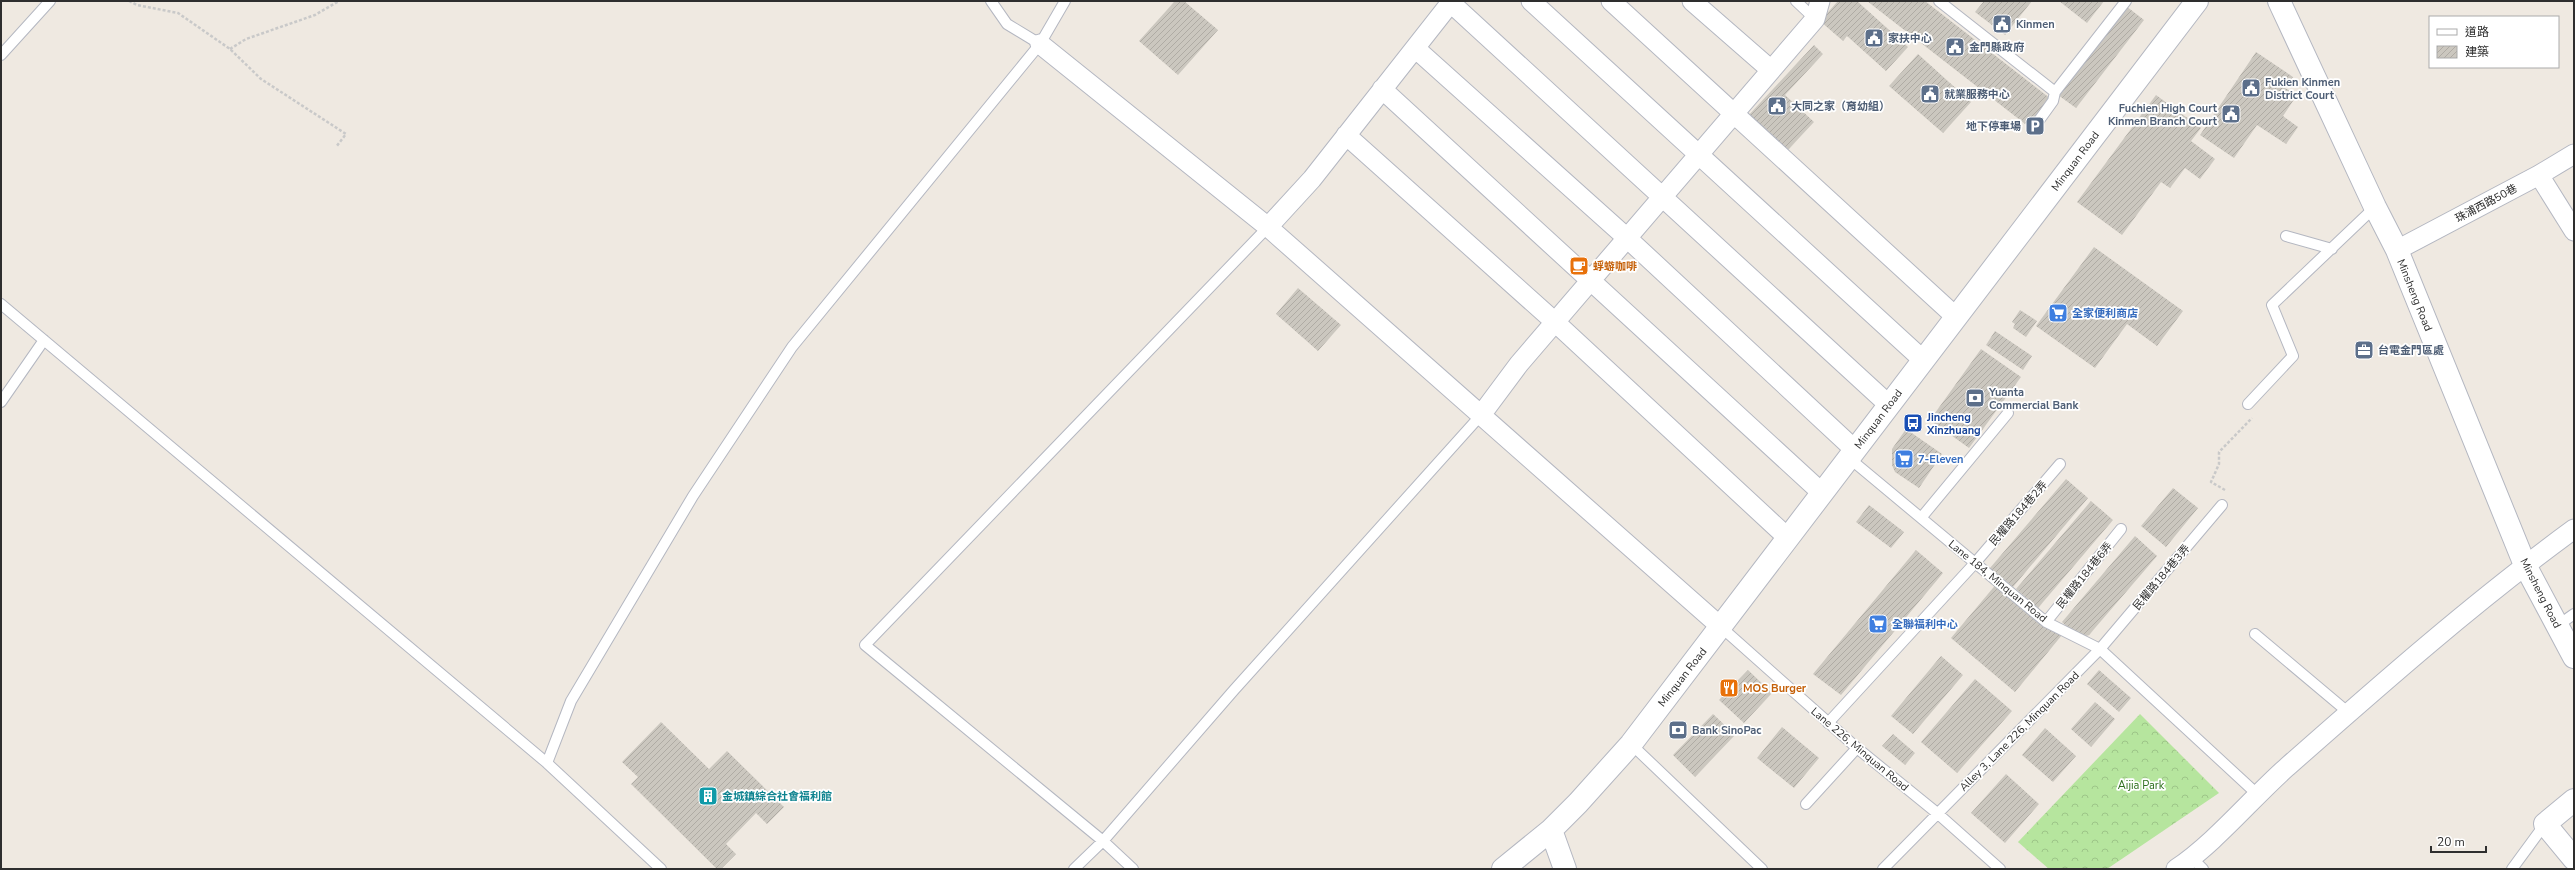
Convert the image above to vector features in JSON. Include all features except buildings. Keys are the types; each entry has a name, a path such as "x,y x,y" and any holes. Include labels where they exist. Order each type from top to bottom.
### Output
{"main road":[{"name":"Minquan Road","path":"1503,869 1551,830 1578,804 1631,744 2196,1"},
{"name":"Minsheng Road","path":"2279,1 2375,207 2397,250 2525,565 2566,620 2574,657"},
{"path":"2574,800 2545,824 2574,858"},
{"path":"1551,830 1566,869"}],"street":[{"path":"1531,1 1698,156 1923,360"},
{"path":"1611,1 1956,317"},
{"path":"1692,1 1771,70"},
{"path":"1268,226 1312,179 1451,2 1889,405"},
{"path":"1481,415 1519,364 1734,114 1771,70 1817,10"},
{"path":"1040,44 1268,226 1721,627"},
{"path":"1415,48 1627,238 1852,454"},
{"path":"1382,89 1822,493"},
{"path":"1346,135 1555,322 1788,538"},
{"name":"珠浦西路50巷","path":"2397,250 2539,175 2574,154"},
{"path":"2539,175 2574,231"},
{"path":"2176,869 2198,864 2257,794 2349,713 2525,565 2574,529"}],"lane":[{"path":"1,55 50,1"},
{"path":"991,1 1007,24 1040,44"},
{"path":"547,764 571,701 693,496 792,347 1040,44 1064,1"},
{"path":"1796,1 1817,10"},
{"path":"1939,1 2054,92"},
{"path":"2036,126 2053,101 2054,92 2082,53 2126,1"},
{"path":"2248,404 2293,356 2272,305 2375,207"},
{"path":"1133,869 1103,841 865,644 1268,226"},
{"path":"2286,236 2332,249"},
{"path":"1,304 547,764 661,869"},
{"path":"1,402 44,340"},
{"path":"1921,518 2008,413"},
{"path":"1074,869 1103,841 1239,684 1481,415"},
{"name":"Lane 184, Minquan Road","path":"1852,454 1921,518 2046,622 2100,649 2257,794"},
{"name":"民權路184巷2弄","path":"1828,723 1975,563 2060,464"},
{"name":"民權路184巷3弄","path":"2100,649 2222,505"},
{"name":"民權路184巷6弄","path":"2046,622 2121,529"},
{"name":"Lane 226, Minquan Road","path":"1721,627 1856,748 1938,813 2000,869"},
{"path":"2255,634 2349,713"},
{"name":"Alley 3, Lane 226, Minquan Road","path":"1883,869 2100,649"},
{"path":"1631,744 1762,869"},
{"path":"1806,804 1856,748"},
{"path":"2512,869 2545,824"}],"path":[{"path":"130,1 137,5 178,13 230,49 261,79 346,134 336,147"},
{"path":"230,49 246,39 315,15 339,1"},
{"path":"2222,505 2230,494 2212,482 2219,464 2219,452 2256,414 2248,404"}],"green space":[{"name":"Aijia Park","path":"2140,714 2219,793 2107,869 2049,869 2018,842"}],"place":[{"name":"Kinmen","path":"2002,24"},
{"name":"家扶中心","path":"1874,38"},
{"name":"金門縣政府","path":"1955,47"},
{"name":"Fukien Kinmen District Court","path":"2251,88"},
{"name":"就業服務中心","path":"1930,94"},
{"name":"大同之家（育幼組）","path":"1777,106"},
{"name":"Fuchien High Court Kinmen Branch Court","path":"2231,114"},
{"name":"地下停車場","path":"2035,126"},
{"name":"蜉蝣咖啡","path":"1579,266"},
{"name":"全家便利商店","path":"2058,313"},
{"name":"台電金門區處","path":"2364,350"},
{"name":"Yuanta Commercial Bank","path":"1975,398"},
{"name":"Jincheng Xinzhuang","path":"1913,423"},
{"name":"7-Eleven","path":"1904,459"},
{"name":"全聯福利中心","path":"1878,624"},
{"name":"MOS Burger","path":"1729,688"},
{"name":"Bank SinoPac","path":"1678,730"},
{"name":"金城鎮綜合社會福利館","path":"708,796"}]}
